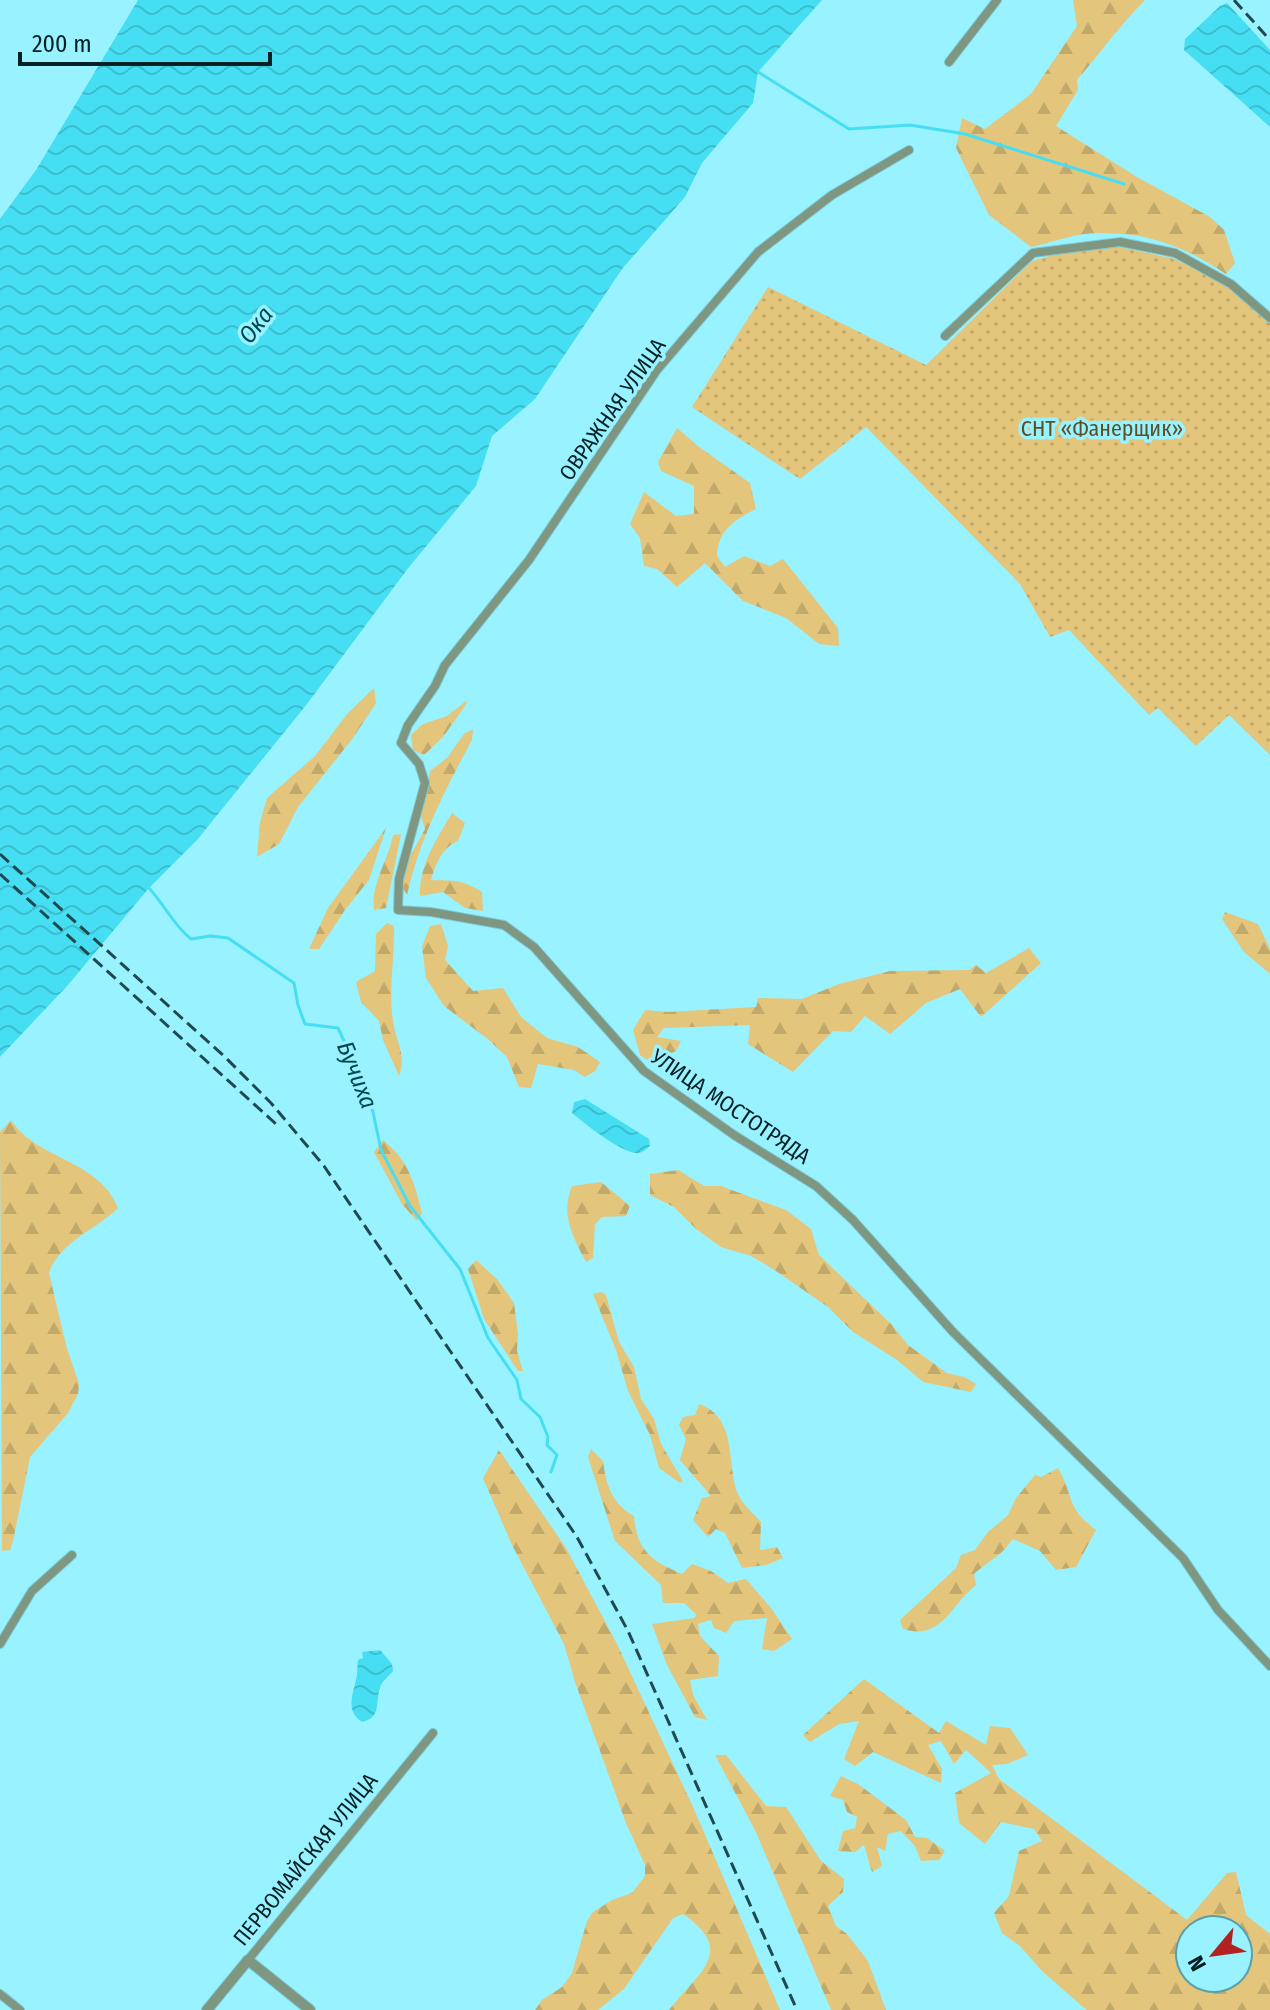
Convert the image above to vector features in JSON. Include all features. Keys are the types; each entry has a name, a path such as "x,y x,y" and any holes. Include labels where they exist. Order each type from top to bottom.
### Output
{"street":[{"path":"949,62 997,0"},
{"name":"ОВРАЖНАЯ УЛИЦА","path":"401,743 408,725 435,686 445,665 529,560 657,370 758,252 832,195 909,150"},
{"path":"945,336 1033,253 1120,242 1175,253 1231,284 1270,318"},
{"name":"УЛИЦА МОСТОТРЯДА","path":"401,743 419,764 425,783 399,879 398,910 431,912 504,925 534,947 644,1071 734,1135 816,1186 953,1332 1183,1558 1218,1610 1270,1666"},
{"path":"0,1644 32,1591 72,1555"},
{"name":"ПЕРВОМАЙСКАЯ УЛИЦА","path":"207,2010 433,1733"},
{"path":"248,1960 310,2010"},
{"path":"0,1994 20,2010"}],"green space":[{"path":"1073,0 1145,0 1077,80 1078,90 1056,126 1137,177 1210,217 1224,230 1235,263 1226,274 1181,249 1134,235 1090,233 1031,247 989,215 956,148 962,118 985,129 1031,94 1077,26"},
{"name":"СНТ «Фанерщик»","path":"1119,247 1175,259 1230,287 1270,323 1270,755 1229,715 1196,746 1158,708 1149,715 1069,630 1050,637 1020,584 866,427 800,479 692,407 768,287 926,365 1032,261 1069,251"},
{"path":"677,428 750,483 756,509 734,522 720,539 717,556 725,567 744,556 770,566 783,559 838,628 839,646 819,644 786,618 743,601 705,563 677,587 657,569 644,566 640,538 630,524 644,492 676,516 694,514 694,486 661,471 658,462"},
{"path":"374,688 376,703 353,738 298,807 279,844 257,857 260,822 267,798 315,756 348,713"},
{"path":"466,701 443,737 424,755 413,750 411,735 423,724 447,716"},
{"path":"473,729 472,740 426,835 407,895 402,887 408,860 425,829 421,817 430,771 447,758 464,734"},
{"path":"452,813 465,823 458,841 440,857 431,880 463,883 482,892 483,911 465,908 443,892 420,896 422,873"},
{"path":"386,828 369,880 319,949 309,949 328,908"},
{"path":"401,834 386,908 374,910 377,882 393,835"},
{"path":"1225,912 1258,924 1270,949 1270,974 1244,952 1222,919"},
{"path":"387,923 394,926 391,998 401,1055 399,1076 383,1040 379,1021 361,1002 356,982 375,971 376,934"},
{"path":"441,924 448,946 445,960 473,991 503,988 521,1017 547,1038 578,1047 600,1062 595,1071 585,1077 574,1070 538,1064 531,1088 519,1087 507,1057 444,1006 426,978 422,947 430,926"},
{"path":"1029,948 1041,963 981,1017 960,989 926,1003 890,1034 865,1016 851,1032 833,1031 793,1072 748,1044 750,1025 664,1028 657,1037 681,1041 676,1051 665,1056 656,1066 640,1055 633,1030 645,1010 667,1012 756,1007 758,998 802,999 839,984 890,971 969,970 976,965 986,973"},
{"path":"11,1120 36,1144 97,1180 118,1208 70,1244 54,1262 49,1273 79,1384 78,1394 68,1413 30,1457 13,1541 10,1550 2,1551 0,1132"},
{"path":"383,1140 399,1156 409,1173 422,1213 417,1221 402,1204 374,1152"},
{"path":"678,1170 704,1186 721,1186 786,1210 811,1229 819,1255 892,1325 908,1345 947,1373 976,1384 971,1392 923,1382 897,1360 853,1332 828,1307 773,1269 751,1256 721,1247 696,1229 674,1207 650,1195 650,1174"},
{"path":"601,1182 630,1206 626,1216 602,1217 595,1224 593,1258 586,1262 570,1226 567,1207 572,1186"},
{"path":"476,1260 497,1279 514,1303 517,1351 523,1371 518,1371 484,1319 468,1269"},
{"path":"602,1292 606,1295 619,1342 634,1367 641,1399 654,1419 661,1444 683,1481 680,1483 659,1468 650,1435 628,1391 616,1350 593,1294"},
{"path":"699,1404 720,1419 725,1430 737,1492 761,1522 760,1550 777,1547 783,1558 766,1565 742,1568 725,1533 716,1529 708,1537 693,1520 702,1498 711,1496 680,1460 686,1439 679,1425 683,1417 695,1415"},
{"path":"591,1449 603,1461 608,1486 615,1500 634,1516 639,1538 648,1554 682,1574 692,1564 711,1571 728,1583 746,1579 792,1639 774,1651 762,1649 767,1618 734,1621 726,1633 714,1628 711,1620 698,1624 700,1636 719,1656 718,1676 690,1680 693,1695 707,1720 695,1717 667,1665 652,1624 695,1618 696,1614 684,1603 663,1603 661,1585 615,1541 588,1457"},
{"path":"499,1450 566,1548 617,1644 694,1809 780,2010 669,2010 701,1973 710,1951 708,1939 683,1914 673,1918 624,1989 598,2010 535,2010 542,2000 562,1987 572,1973 587,1921 593,1912 612,1900 632,1893 645,1876 645,1865 626,1823 564,1644 512,1545 483,1478"},
{"path":"1058,1468 1079,1515 1096,1530 1076,1567 1056,1570 1040,1551 1013,1539 974,1574 976,1585 936,1626 916,1631 903,1629 900,1620 956,1568 961,1555 975,1550 988,1532 1008,1515 1016,1498 1035,1475 1041,1477"},
{"path":"864,1679 939,1733 946,1721 986,1745 990,1726 1010,1728 1028,1755 1007,1764 992,1765 999,1779 1179,1914 1174,1914 1174,1994 1254,1994 1254,1921 1270,1934 1270,2010 1087,2010 1042,1971 1020,1946 1002,1933 994,1913 1009,1896 1019,1851 1042,1841 1034,1829 1001,1822 985,1844 959,1823 955,1793 991,1773 966,1750 954,1764 941,1741 928,1745 942,1769 941,1783 873,1752 855,1766 844,1759 859,1721 839,1724 810,1742 803,1735"},
{"path":"715,1755 726,1755 766,1806 786,1807 821,1861 844,1879 843,1892 828,1906 836,1926 847,1934 868,1961 886,2010 831,2010 756,1832"},
{"path":"841,1776 858,1784 906,1820 915,1837 927,1838 945,1851 939,1860 921,1861 915,1846 901,1831 888,1834 885,1851 877,1847 882,1866 872,1872 864,1845 855,1852 838,1851 843,1831 855,1828 857,1817 847,1812 843,1800 830,1796"},
{"path":"1236,1872 1246,1914 1192,1914 1227,1873"}],"water":[{"name":"Ока","path":"138,0 822,0 758,72 753,103 702,163 685,197 622,269 535,399 492,436 476,486 409,567 307,704 197,840 149,888 68,985 0,1057 0,219 36,170"},
{"path":"1227,3 1270,50 1270,127 1184,50 1185,39"},
{"path":"585,1099 649,1139 650,1146 633,1153 595,1131 572,1113 574,1102"},
{"path":"380,1650 392,1664 393,1671 383,1681 373,1717 362,1722 352,1708 358,1660 363,1658 362,1652"}],"waterway":[{"path":"758,72 849,129 910,125 965,134 1124,184"},
{"name":"Бучиха","path":"147,886 191,939 210,936 228,938 294,983 305,1024 338,1028 373,1112 381,1150 410,1206 460,1269 488,1338 517,1380 521,1399 540,1417 548,1437 547,1445 557,1455 551,1472"}],"railway":[{"path":"1234,0 1270,40"},
{"path":"0,854 225,1057 271,1103 324,1166 577,1537 628,1631 797,2010"},
{"path":"0,874 276,1124"}]}
